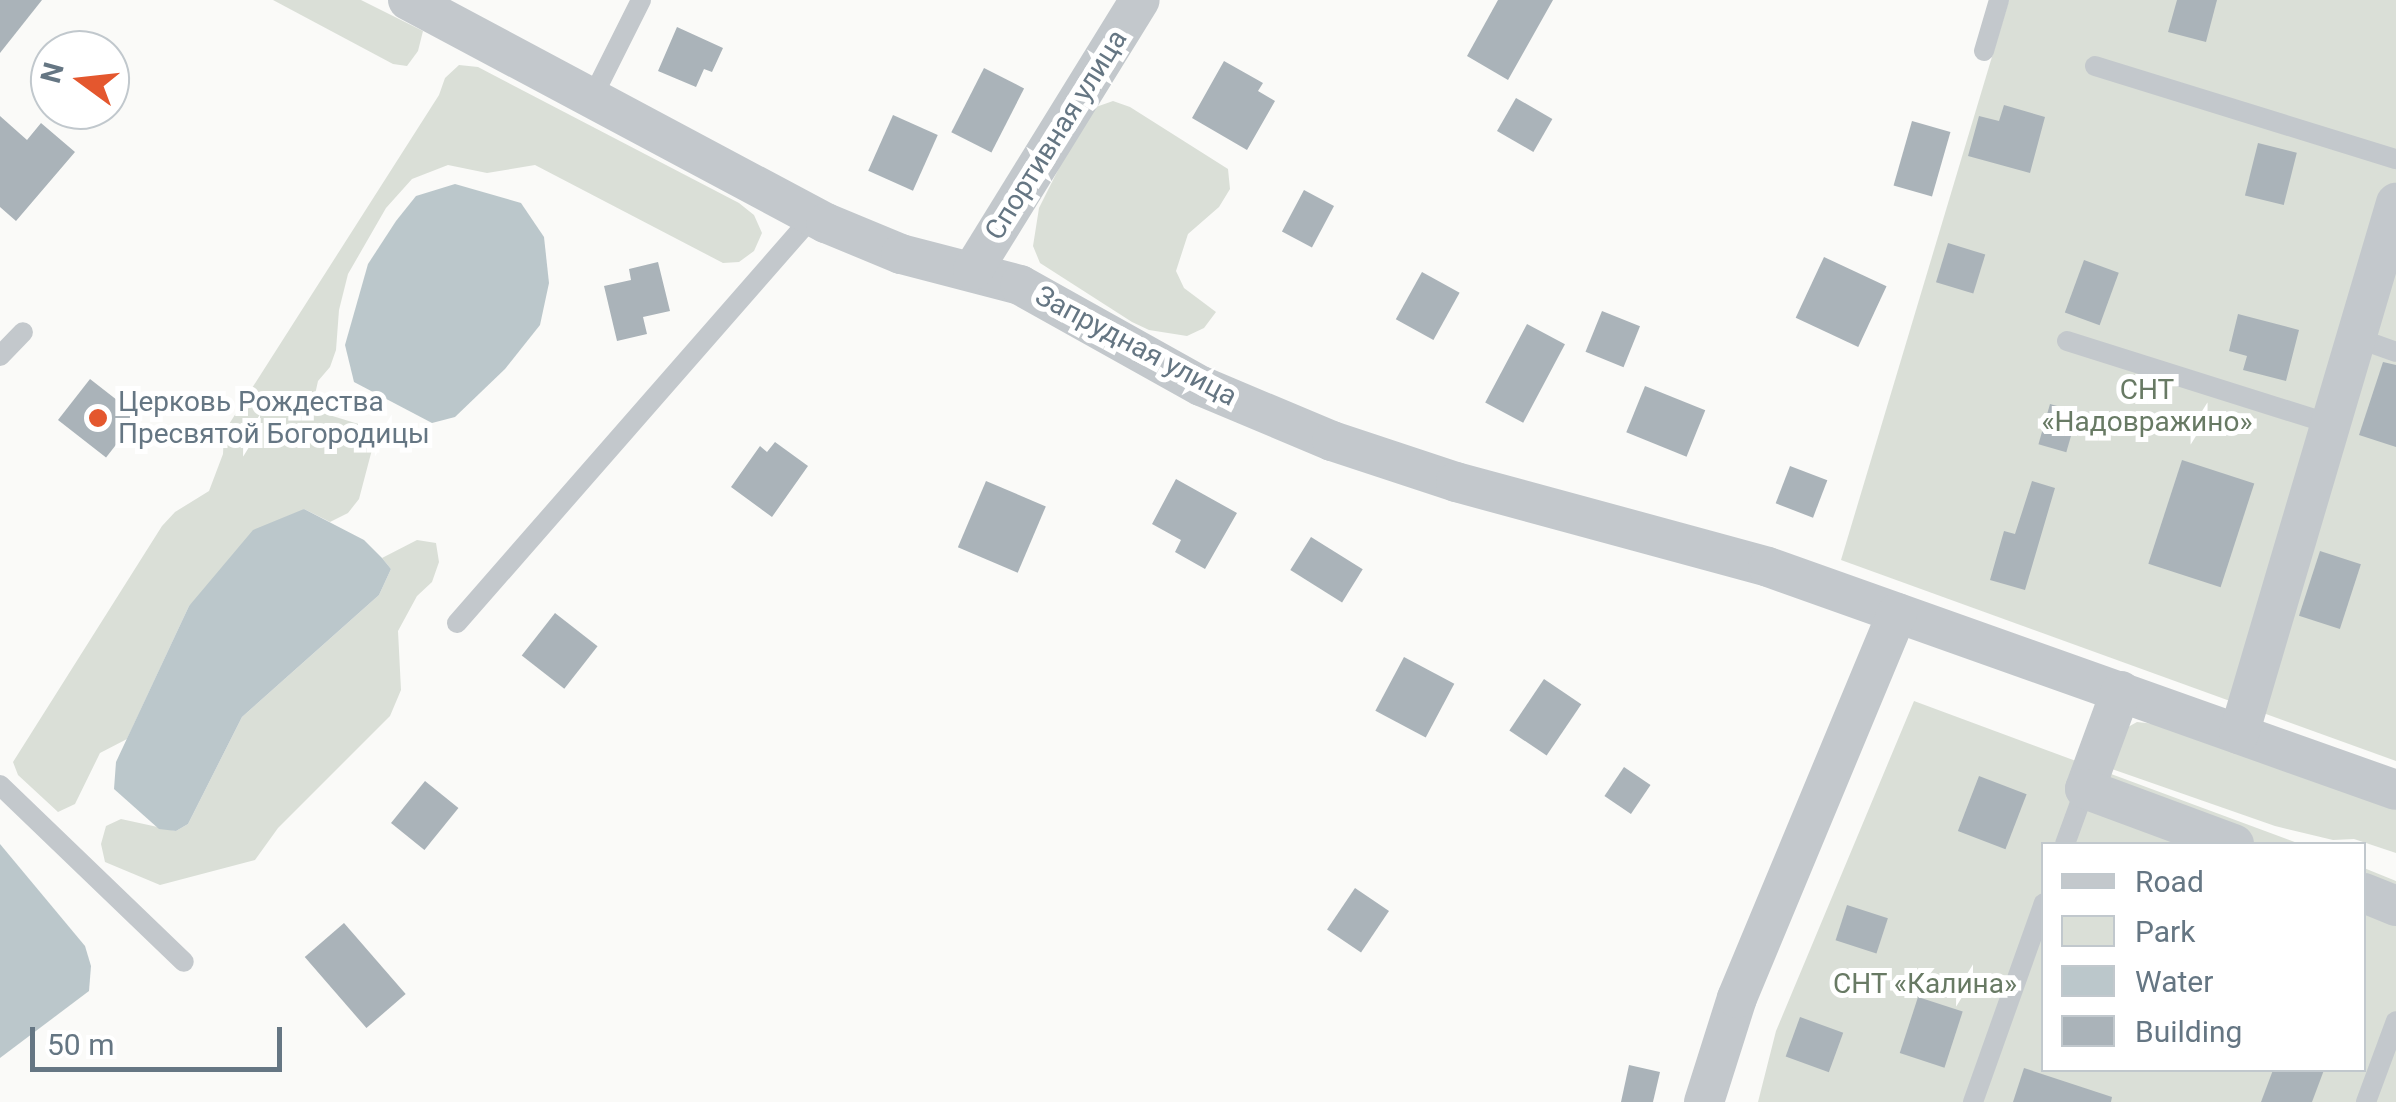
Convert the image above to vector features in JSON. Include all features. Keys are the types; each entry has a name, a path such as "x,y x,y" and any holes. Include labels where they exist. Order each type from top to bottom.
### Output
{"street":[{"name":"Запрудная улица","path":"408,0 813,216 901,254 973,270 1034,292 1201,386 1332,442 1456,482 1768,568 2396,790"},
{"name":"Спортивная улица","path":"973,270 1140,0"},
{"path":"2239,734 2396,203"},
{"path":"1704,1102 1738,998 1897,613"},
{"path":"2120,691 2084,788 2229,842"},
{"path":"2366,894 2396,906"}],"lane":[{"path":"593,96 641,0"},
{"path":"1984,50 1998,0"},
{"path":"2095,66 2396,159"},
{"path":"456,623 813,216"},
{"path":"0,356 23,332"},
{"path":"2356,338 2396,352"},
{"path":"2066,341 2332,424"},
{"path":"0,785 184,962"},
{"path":"2065,842 2084,788"},
{"path":"1972,1102 2041,912"},
{"path":"2366,1102 2396,1021"}],"green space":[{"path":"273,0 361,0 423,31 418,51 407,66 393,64"},
{"name":"СНТ «Надовражино»","path":"2009,0 2396,0 2396,761 1841,560"},
{"path":"459,65 478,67 739,203 754,215 762,233 754,251 739,262 723,263 535,165 487,173 448,165 412,179 386,208 348,274 339,310 336,350 330,367 318,381 314,399 326,414 365,426 374,442 359,499 348,513 330,522 304,509 189,606 127,739 100,753 75,804 58,812 18,775 13,762 162,526 175,512 209,491 223,454 224,432 439,95 445,78"},
{"path":"1113,101 1130,107 1228,169 1230,189 1219,207 1188,234 1176,271 1184,288 1216,312 1204,328 1187,336 1149,330 1132,322 1040,263 1033,246 1039,208 1065,156 1096,107"},
{"path":"417,540 436,543 439,562 432,582 417,596 398,631 401,690 390,716 278,828 255,860 160,885 105,862 101,844 106,826 121,819 176,831 188,824 242,717 379,595 391,569 382,558"},
{"name":"СНТ «Калина»","path":"1914,701 2295,842 2041,842 2041,1072 2366,1072 2366,869 2396,881 2396,1102 1758,1102 1776,1031"},
{"path":"2137,722 2155,724 2396,809 2396,853 2354,839 2333,840 2275,826 2109,768 2119,732"}],"water":[{"path":"455,184 521,203 544,237 549,283 540,325 505,369 455,417 432,423 354,382 345,345 368,264 396,221 416,196"},
{"path":"304,509 364,540 391,569 379,595 242,717 188,824 176,831 159,829 114,789 116,762 189,606 253,530"},
{"path":"0,844 85,946 91,966 89,991 0,1058"}],"building":[{"path":"0,0 42,0 0,53"},
{"path":"1498,0 1553,0 1508,80 1467,56"},
{"path":"2177,0 2217,0 2206,42 2168,32"},
{"path":"677,27 723,48 712,72 704,69 696,87 658,71"},
{"path":"1224,61 1263,83 1258,91 1275,101 1247,150 1192,118"},
{"path":"984,68 1024,88 991,153 951,132"},
{"path":"1516,98 1552,119 1533,152 1497,131"},
{"path":"2004,105 2045,117 2030,173 1968,156 1979,116 1999,121"},
{"path":"893,115 938,135 913,191 868,171"},
{"path":"0,116 27,140 35,130 49,130 75,152 16,221 0,207"},
{"path":"1912,121 1950,132 1932,196 1894,185"},
{"path":"2258,143 2297,153 2284,205 2245,195"},
{"path":"1304,190 1334,206 1312,247 1282,231"},
{"path":"1948,243 1985,254 1973,294 1936,282"},
{"path":"1824,257 1887,286 1858,347 1796,318"},
{"path":"2084,260 2119,273 2100,325 2065,313"},
{"path":"658,262 670,311 643,317 647,334 617,341 604,286 631,280 629,269"},
{"path":"1422,272 1460,293 1433,340 1396,319"},
{"path":"1602,311 1640,326 1624,367 1586,352"},
{"path":"2238,314 2299,330 2286,381 2243,370 2247,356 2229,351"},
{"path":"1527,324 1565,344 1523,423 1485,403"},
{"path":"2383,362 2396,365 2396,447 2359,435"},
{"name":"Церковь Рождества Пресвятой Богородицы","path":"90,379 138,417 106,458 58,420"},
{"path":"1645,386 1705,410 1687,457 1626,432"},
{"path":"2050,404 2078,412 2066,452 2038,444"},
{"path":"775,442 808,466 772,517 731,487 760,446 767,452"},
{"path":"2182,460 2254,483 2221,587 2148,564"},
{"path":"1790,466 1827,480 1813,518 1776,503"},
{"path":"1176,479 1237,513 1205,569 1175,552 1181,540 1152,524"},
{"path":"986,481 1046,506 1018,573 958,547"},
{"path":"2032,481 2055,488 2025,590 1990,580 2004,531 2015,534"},
{"path":"1311,537 1363,569 1342,602 1290,570"},
{"path":"2320,551 2361,564 2340,629 2299,616"},
{"path":"555,613 598,646 564,689 522,656"},
{"path":"1404,657 1454,684 1426,738 1375,711"},
{"path":"1544,679 1581,704 1547,756 1509,730"},
{"path":"1624,767 1651,785 1631,814 1604,796"},
{"path":"1979,776 2027,794 2005,849 1958,831"},
{"path":"425,781 458,808 424,850 391,823"},
{"path":"1355,888 1389,911 1361,952 1327,929"},
{"path":"1847,905 1888,918 1876,953 1836,940"},
{"path":"344,923 406,994 366,1028 305,957"},
{"path":"1918,997 1963,1012 1944,1068 1900,1053"},
{"path":"1800,1017 1843,1033 1829,1072 1786,1056"},
{"path":"1629,1065 1660,1072 1653,1102 1621,1102"},
{"path":"2024,1068 2112,1097 2111,1102 2013,1102"},
{"path":"2272,1072 2323,1072 2312,1102 2261,1102"}],"place":[{"name":"Церковь Рождества Пресвятой Богородицы","path":"98,418"}]}
